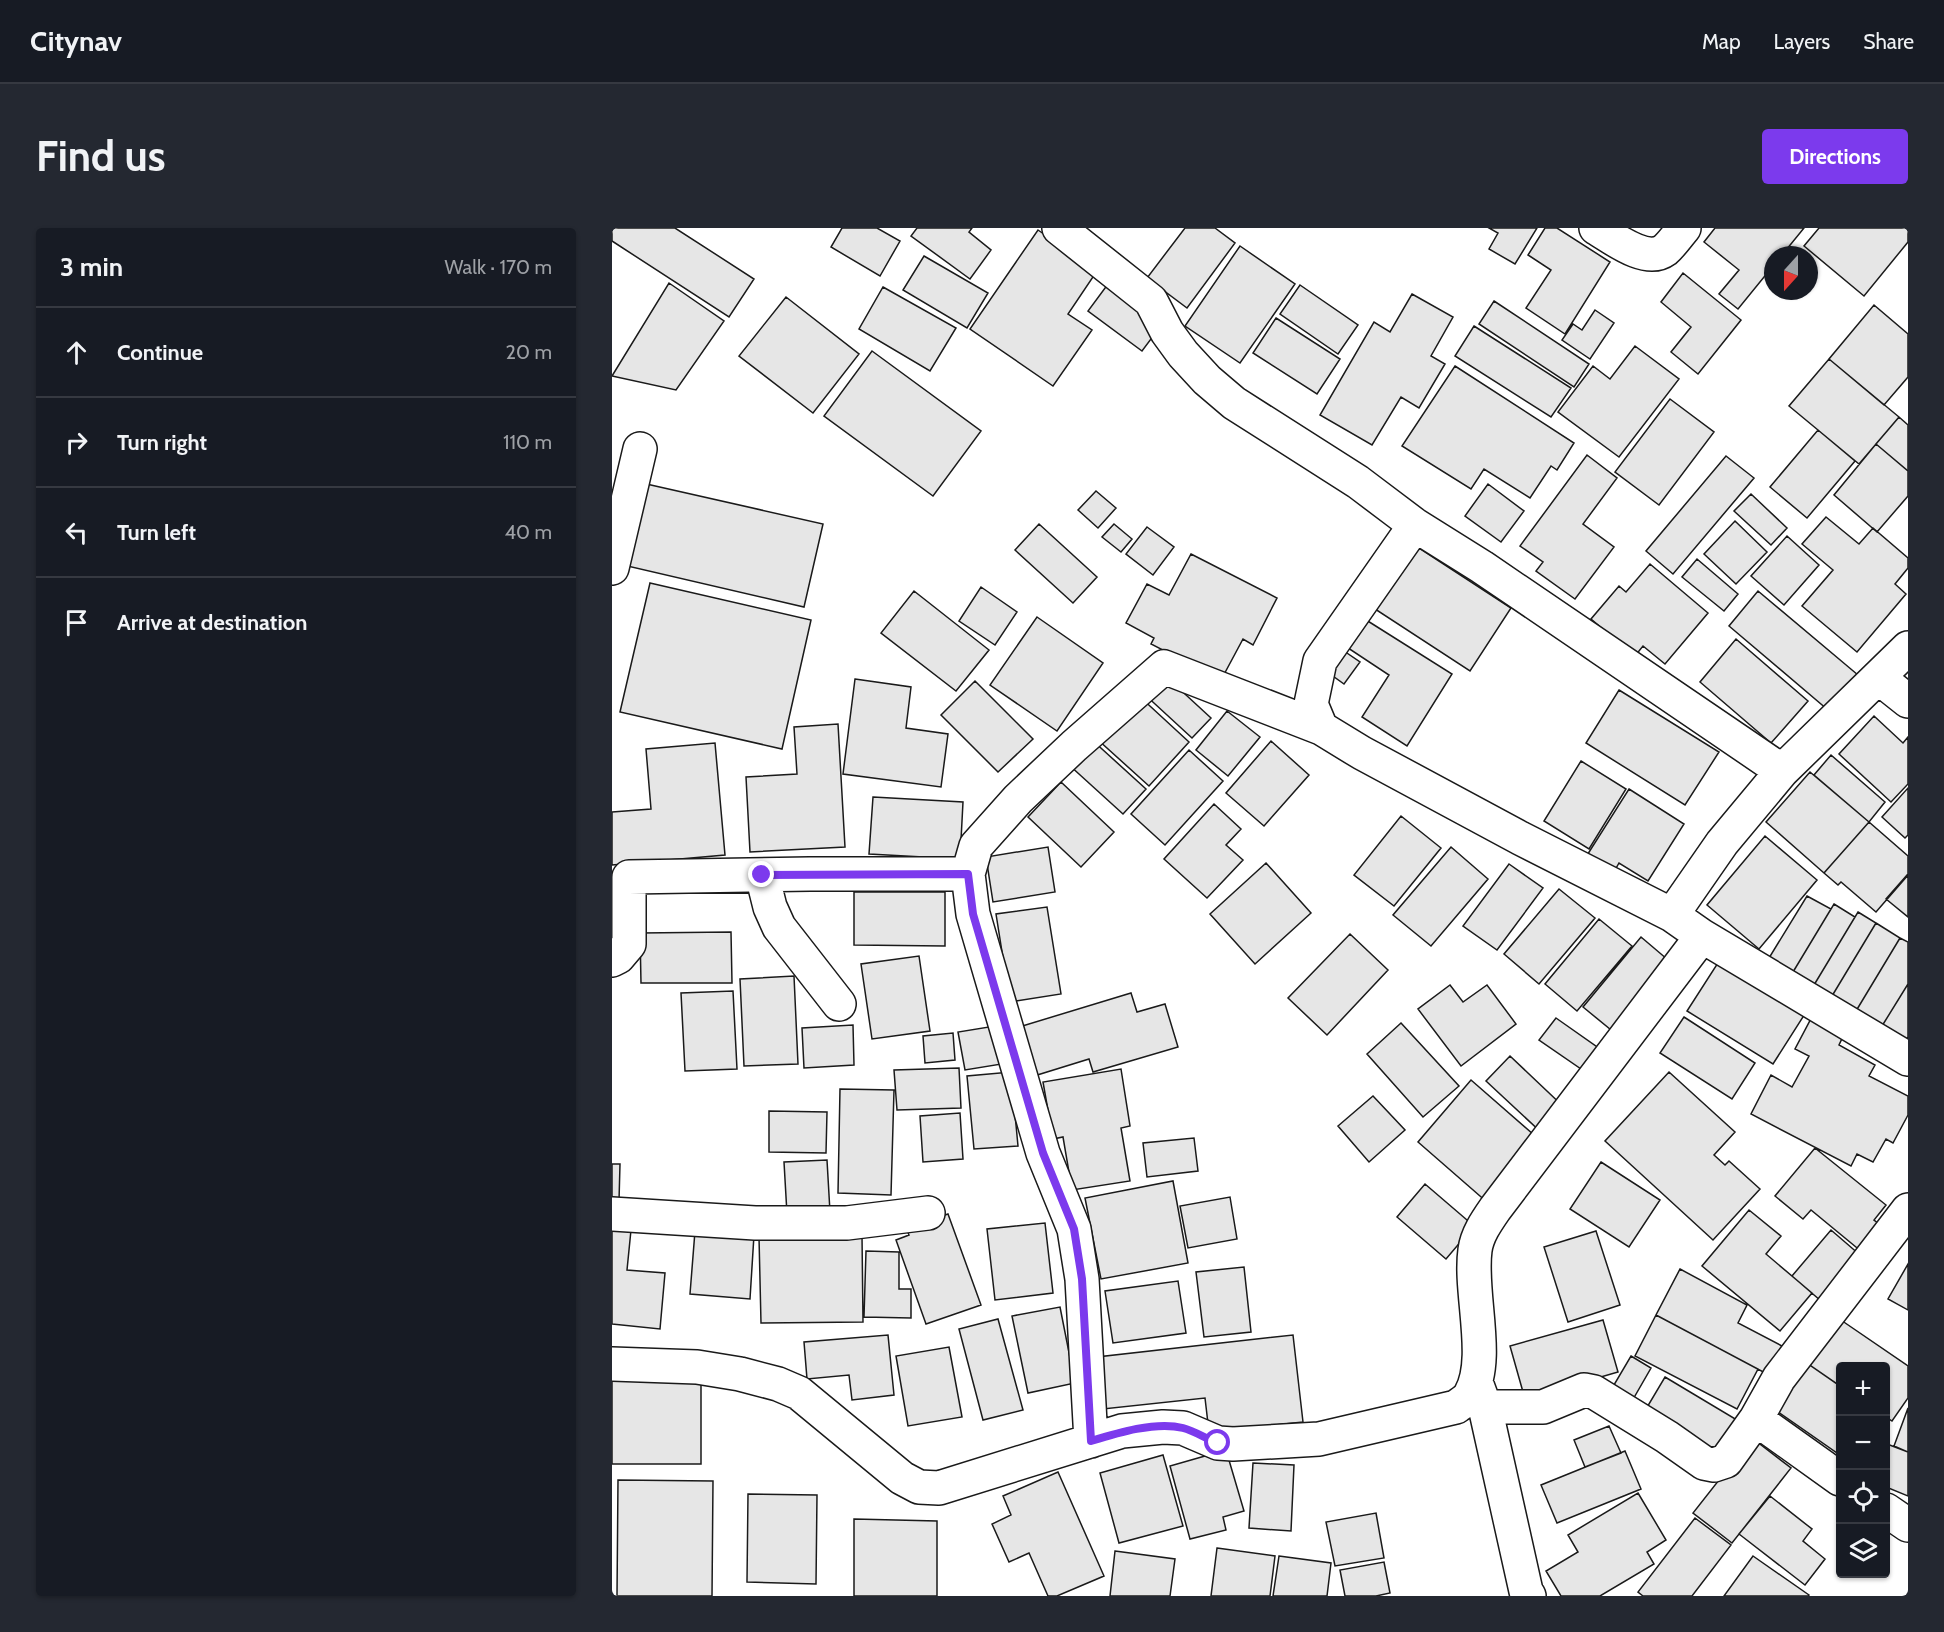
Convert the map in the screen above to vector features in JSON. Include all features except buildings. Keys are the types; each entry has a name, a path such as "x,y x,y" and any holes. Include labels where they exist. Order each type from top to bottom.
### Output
{"street":[{"path":"1059,228 1151,301 1167,332 1183,354 1207,380 1234,403 1358,482 1415,525 1482,567 1782,771"},
{"path":"1596,228 1640,253 1654,256 1665,250 1684,228"},
{"path":"612,568 640,449"},
{"path":"1321,728 1311,704 1320,661 1415,525"},
{"path":"1672,915 1722,843 1782,771 1908,648"},
{"path":"1091,1441 1082,1279 1074,1229 1043,1153 973,914 968,874 976,846 1017,798 1164,667 1321,728 1362,753 1499,826 1672,915 1702,936 1908,1059"},
{"path":"1879,678 1908,701"},
{"path":"612,960 618,957 629,944 629,877 968,874"},
{"path":"762,875 770,907 779,927 839,1005"},
{"path":"1529,1596 1480,1395 1475,1247 1481,1230 1502,1200 1702,936"},
{"path":"612,1364 697,1367 740,1374 778,1384 799,1393 902,1478 919,1487 939,1488 1122,1431 1163,1427 1184,1428 1218,1443 1233,1444 1319,1439 1456,1407 1469,1398 1480,1395 1544,1407 1584,1390 1594,1392 1704,1462 1714,1465 1726,1461 1756,1419 1779,1377 1908,1210"},
{"path":"612,1214 755,1223 847,1223 928,1213"},
{"path":"1756,1419 1836,1476"},
{"path":"1890,1513 1908,1525"}],"route":[{"path":"762,875 968,874 973,914 1043,1153 1074,1229 1082,1279 1091,1441 1122,1431 1163,1427 1184,1428 1218,1443"}]}
